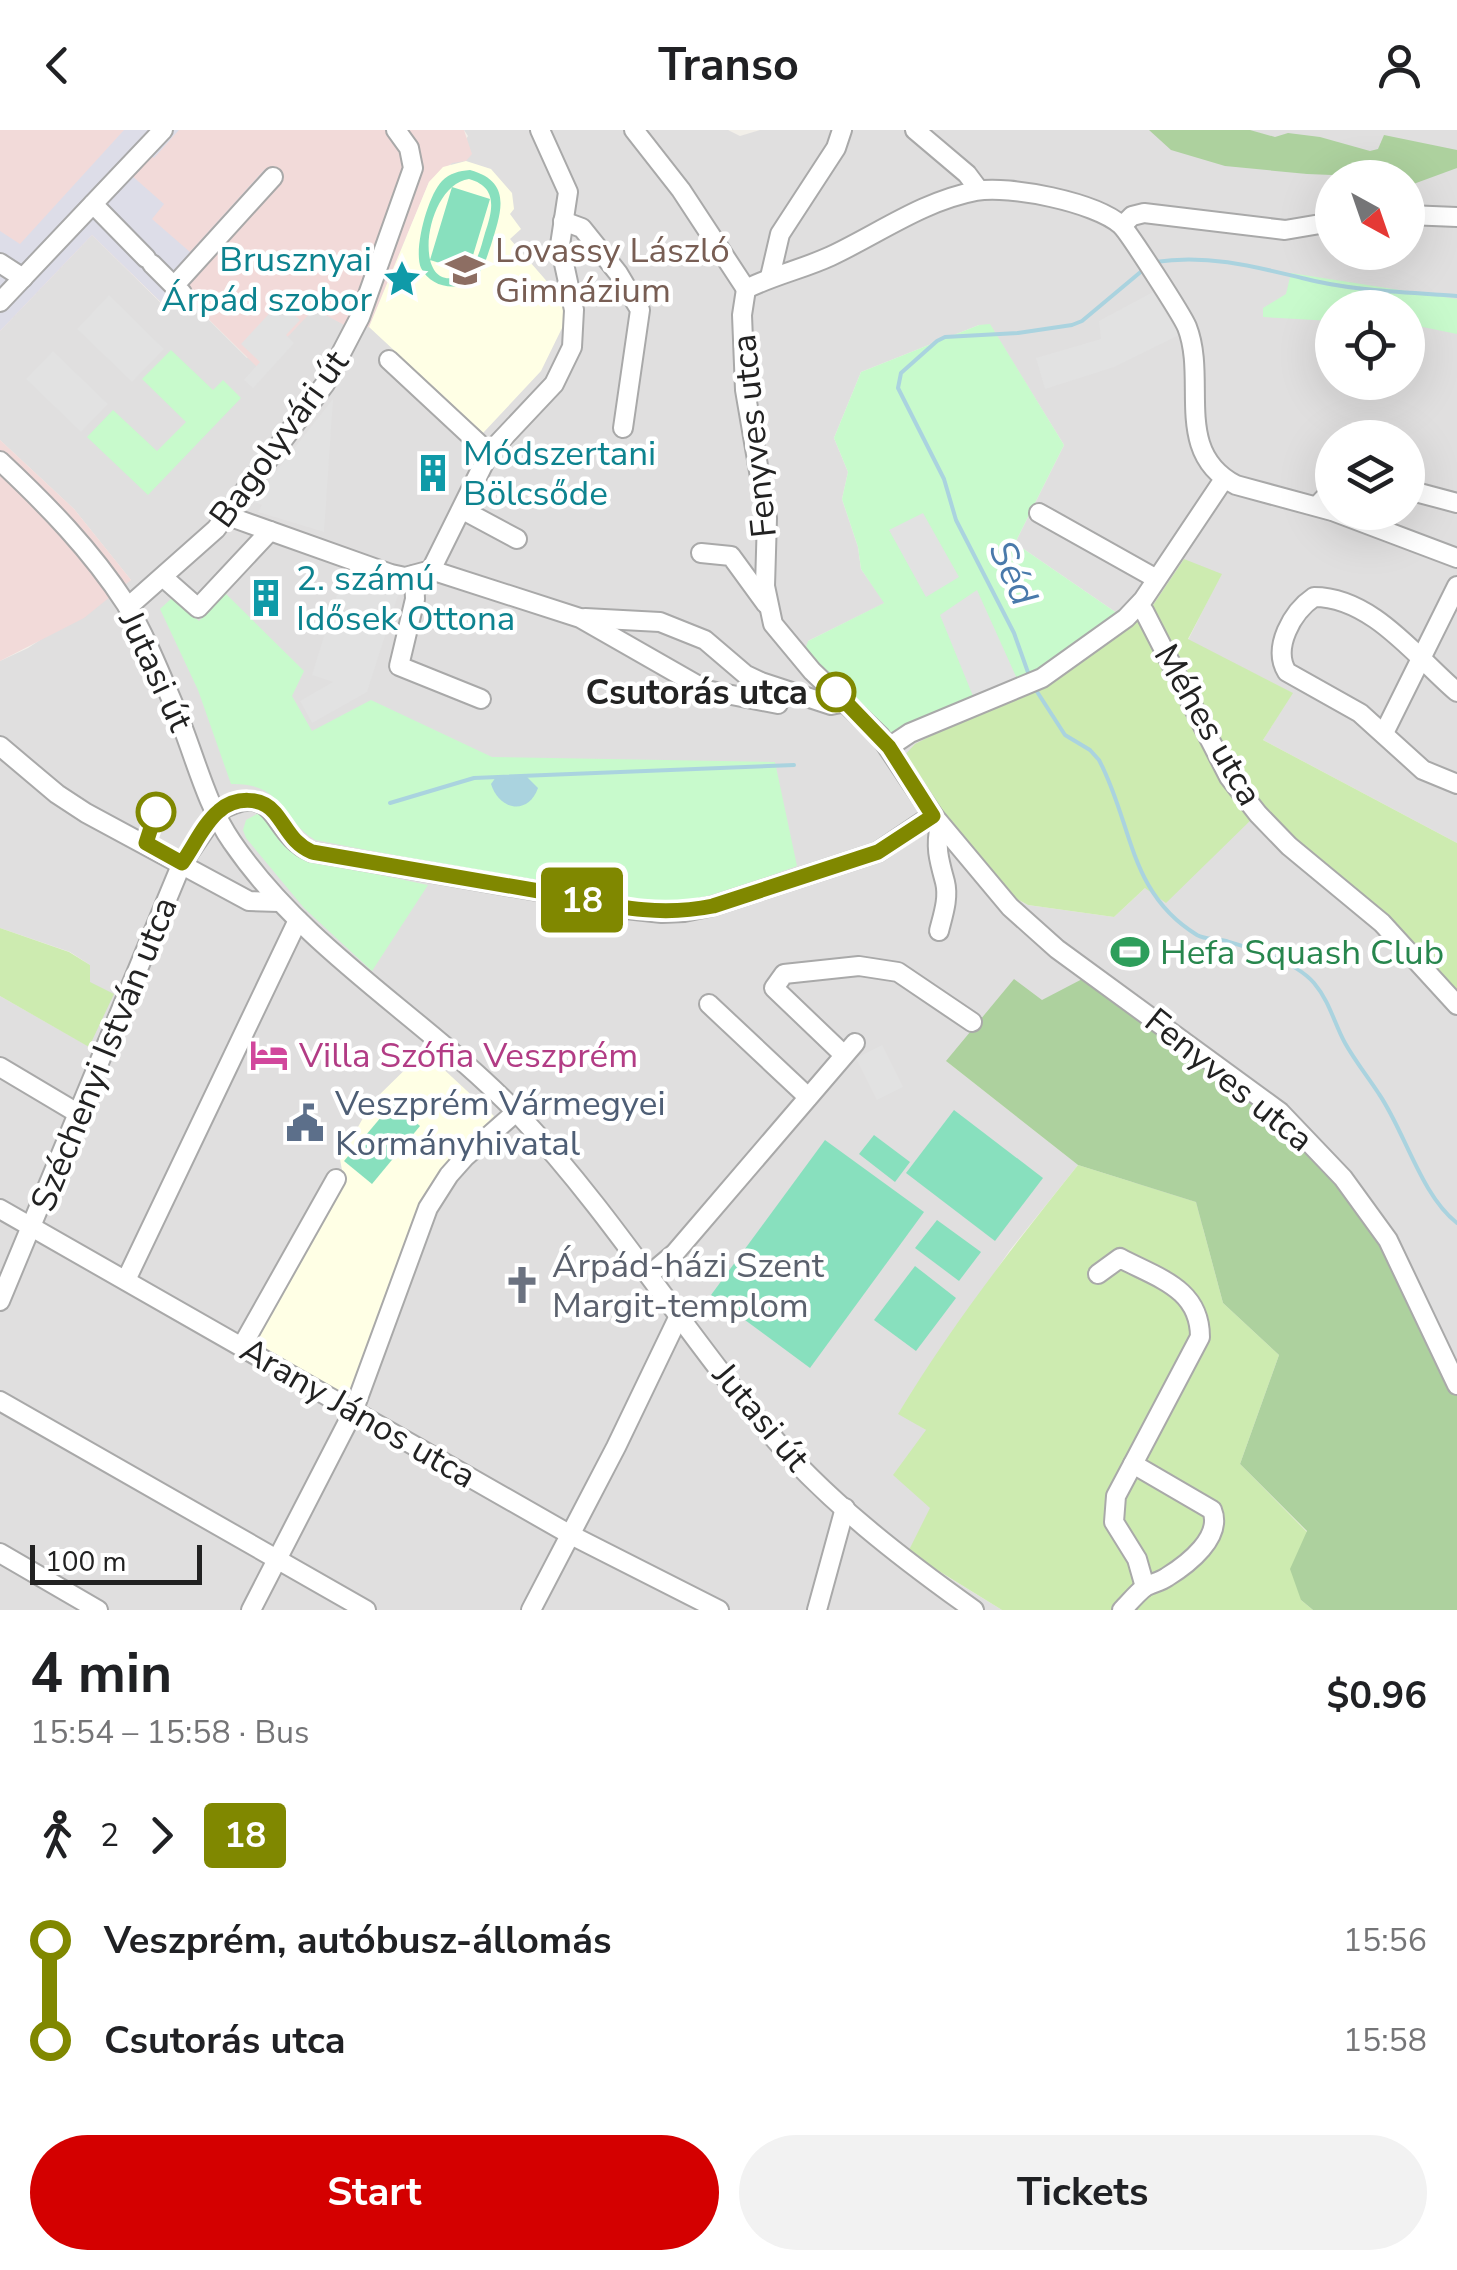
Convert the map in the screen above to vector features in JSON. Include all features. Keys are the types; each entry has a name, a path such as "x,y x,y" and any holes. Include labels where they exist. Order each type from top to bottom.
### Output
{"street":[{"path":"0,302 163,130"},
{"name":"Bagolyvári út","path":"128,607 228,516 325,384 360,318 412,168 410,148 396,130"},
{"path":"481,699 399,666 422,573 463,510 488,453 554,384 572,347 574,310 560,245 567,185 540,130"},
{"path":"634,130 681,190 746,289 814,264 916,212 979,190 1042,196 1088,206 1122,226 1187,327 1196,436 1208,460 1224,479 1315,507"},
{"path":"770,277 780,234 836,148 842,130"},
{"path":"915,130 967,174 979,190"},
{"path":"94,204 178,290 273,177"},
{"path":"1122,226 1132,216 1144,213 1286,230 1315,225"},
{"path":"1425,216 1457,217"},
{"path":"564,217 582,228 618,272 640,310 623,428"},
{"path":"0,263 23,278"},
{"name":"Fenyves utca","path":"746,289 742,315 745,390 767,518 766,604 773,624 889,747 937,820 1010,907 1280,1112 1343,1178 1388,1240 1457,1385"},
{"path":"389,360 488,453"},
{"name":"Jutasi út","path":"0,461 84,546 128,607 230,839 279,902 516,1112 561,1162 767,1430 845,1508 974,1610"},
{"path":"889,747 910,733 1034,681 1137,608 1224,479"},
{"path":"1425,494 1457,502"},
{"path":"463,510 517,539"},
{"path":"1039,513 1155,578"},
{"path":"228,516 392,574 422,573 580,618 660,622 704,640 746,675 761,682 832,705 846,702"},
{"path":"1382,530 1457,558"},
{"path":"164,578 198,608 270,531"},
{"path":"701,553 731,556 766,604"},
{"path":"1384,733 1457,586"},
{"path":"1457,692 1376,620 1344,601 1314,597 1304,604 1281,647 1280,660 1287,672 1360,712 1423,770 1457,784"},
{"name":"Méhes utca","path":"1137,608 1144,612 1229,777 1258,814 1289,846 1382,923 1457,1005"},
{"path":"580,618 706,690 778,704"},
{"path":"0,746 86,813 249,901 279,902"},
{"path":"217,812 256,800 274,811 300,846 312,852 662,913 713,906 868,856 937,820"},
{"name":"Széchenyi István utca","path":"0,1301 182,863 217,812"},
{"path":"937,820 937,858 946,895 939,931"},
{"path":"126,1280 298,920"},
{"path":"649,1275 676,1252 850,1049 774,988 784,974 859,966 898,972 972,1022"},
{"path":"709,1004 808,1097"},
{"path":"0,1067 79,1114"},
{"path":"251,1610 353,1412 428,1208 465,1157 516,1112"},
{"path":"242,1346 336,1179"},
{"name":"Arany János utca","path":"0,1209 570,1534 718,1610"},
{"path":"1098,1274 1120,1258 1181,1290 1200,1320 1200,1336 1192,1356 1116,1496 1114,1522 1138,1559 1144,1588"},
{"path":"531,1610 679,1316"},
{"path":"0,1401 366,1610"},
{"path":"1122,1610 1144,1588 1165,1579 1198,1552 1216,1519 1212,1510 1133,1464"},
{"path":"817,1610 845,1508"},
{"path":"0,1553 98,1610"}],"shaded area":[{"path":"0,130 464,130 472,154 466,161 452,163 429,182 369,327 350,328 314,309 258,368 183,294 168,309 92,235 0,331"},
{"path":"124,130 179,130 154,158 148,153 130,174 164,204 152,219 190,252 265,169 279,183 168,309 92,235 0,331 0,231 20,244"},
{"path":"464,130 728,130 740,136 760,130 1457,130 1457,843 1263,740 1292,693 1188,640 1221,574 1147,614 1124,618 1015,543 1064,445 990,325 979,325 861,372 834,438 848,472 842,499 861,569 885,603 808,641 963,704 937,810 1013,897 1028,905 1114,917 1145,888 1255,816 1457,1000 1457,1392 946,1061 1078,1165 1010,1250 899,1413 926,1430 931,1508 909,1553 1002,1610 0,1610 0,996 88,1046 90,965 70,952 0,928 0,661 28,648 131,580 74,509 0,440 0,331 92,235 167,309 182,293 247,358 315,308 350,328 468,136"},
{"name":"Lovassy László Gimnázium","path":"466,161 491,169 512,193 514,209 510,214 521,229 510,239 564,301 563,326 541,371 483,433 369,327 429,182 443,167"},
{"path":"1153,292 1179,335 1114,367 1045,389 1036,358 1101,339 1099,321"},
{"path":"109,295 164,349 132,382 77,329"},
{"path":"280,302 300,320 286,335 294,343 253,388 244,380 260,362 241,344"},
{"path":"53,351 108,404 81,432 26,379"},
{"path":"333,399 324,532 258,512 262,505 253,501"},
{"path":"0,440 74,509 131,580 84,618 0,661"},
{"path":"923,513 959,577 926,597 889,530"},
{"path":"344,572 400,589 367,692 312,723 300,701 333,682 312,675"},
{"path":"977,590 1018,681 975,701 940,615"},
{"path":"882,1045 903,1087 877,1100 856,1058"},
{"path":"424,1051 494,1116 441,1169 420,1203 349,1400 252,1342 344,1182 340,1159 372,1102"}],"green space":[{"path":"1149,130 1250,130 1275,137 1288,133 1370,151 1378,149 1384,135 1457,150 1457,168 1425,180 1425,160 1315,160 1315,174 1307,174 1225,166 1171,150"},
{"path":"470,170 484,175 498,190 498,221 485,263 474,279 460,286 445,286 431,280 421,268 420,236 427,210 442,181","holes":["469,179 478,183 489,194 491,208 474,263 468,272 449,278 437,273 430,260 432,220 441,201 453,186"]},
{"path":"452,187 490,199 468,272 430,260"},
{"path":"1291,273 1400,290 1315,290 1315,320 1263,317 1263,308 1286,294"},
{"path":"1425,294 1457,299 1457,334 1425,327"},
{"path":"990,324 1064,445 1015,543 1124,618 1038,677 893,735 846,694 805,650 808,641 884,603 861,569 842,499 848,472 834,438 861,372"},
{"path":"171,350 213,390 223,380 241,398 148,495 87,437 113,410 157,451 186,422 142,379"},
{"path":"1184,559 1222,574 1188,639 1293,693 1263,740 1457,843 1457,1000 1255,816 1166,903 1145,888 1114,917 1028,905 1013,897 937,810 902,758 915,744 954,724 1124,618 1147,614"},
{"path":"225,593 304,671 292,696 312,731 371,700 492,757 775,762 797,866 710,898 667,903 607,896 315,840 271,795 248,785 231,784 198,690 160,609 172,598 199,621"},
{"path":"257,814 269,818 300,858 428,885 372,971 304,908 246,838 246,820"},
{"path":"0,928 69,952 90,965 90,982 114,994 89,1047 0,996"},
{"path":"1088,976 1288,1128 1374,1229 1457,1392 1457,1610 1313,1610 1301,1600 1290,1569 1307,1531 1240,1464 1279,1355 1223,1303 1196,1202 1078,1165 946,1061 1014,979 1042,1000"},
{"path":"393,1103 420,1126 372,1184 344,1161"},
{"path":"954,1110 1043,1178 995,1241 906,1173"},
{"path":"874,1135 910,1162 895,1182 859,1154"},
{"path":"825,1140 924,1212 810,1368 711,1295"},
{"path":"1078,1165 1196,1202 1223,1303 1279,1355 1240,1464 1307,1532 1301,1600 1313,1610 1002,1610 908,1552 930,1508 893,1475 926,1430 898,1414 984,1286"},
{"path":"937,1220 981,1252 959,1281 915,1248"},
{"path":"915,1266 956,1298 916,1351 874,1320"}],"water":[{"path":"526,776 538,788 528,803 521,806 500,800 491,784 496,777"}],"waterway":[{"name":"Séd","path":"1155,262 1211,260 1340,286 1457,296"},
{"name":"Séd","path":"1030,678 1014,633 956,520 944,479 898,388 901,373 945,337 1018,333 1082,321 1143,270"},
{"name":"Séd","path":"1034,687 1065,735 1099,760 1145,878 1174,918 1200,937 1237,944 1285,962 1314,983 1349,1050 1388,1109 1423,1180 1457,1223"},
{"path":"390,803 474,778 794,765"}],"bus line":[{"name":"18","path":"156,812 146,843 182,863 217,812 256,800 274,811 289,835 312,852 616,908 684,912 858,860 894,843 933,816 889,747 836,692"}],"place":[{"name":"Lovassy László Gimnázium","path":"465,270"},
{"name":"Brusznyai Árpád szobor","path":"402,279"},
{"name":"Módszertani Bölcsőde","path":"433,473"},
{"name":"2. számú Idősek Ottona","path":"266,598"},
{"name":"Csutorás utca","path":"836,692"},
{"name":"Hefa Squash Club","path":"1130,952"},
{"name":"Villa Szófia Veszprém","path":"269,1055"},
{"name":"Veszprém Vármegyei Kormányhivatal","path":"305,1123"},
{"name":"Árpád-házi Szent Margit-templom","path":"522,1285"}]}
